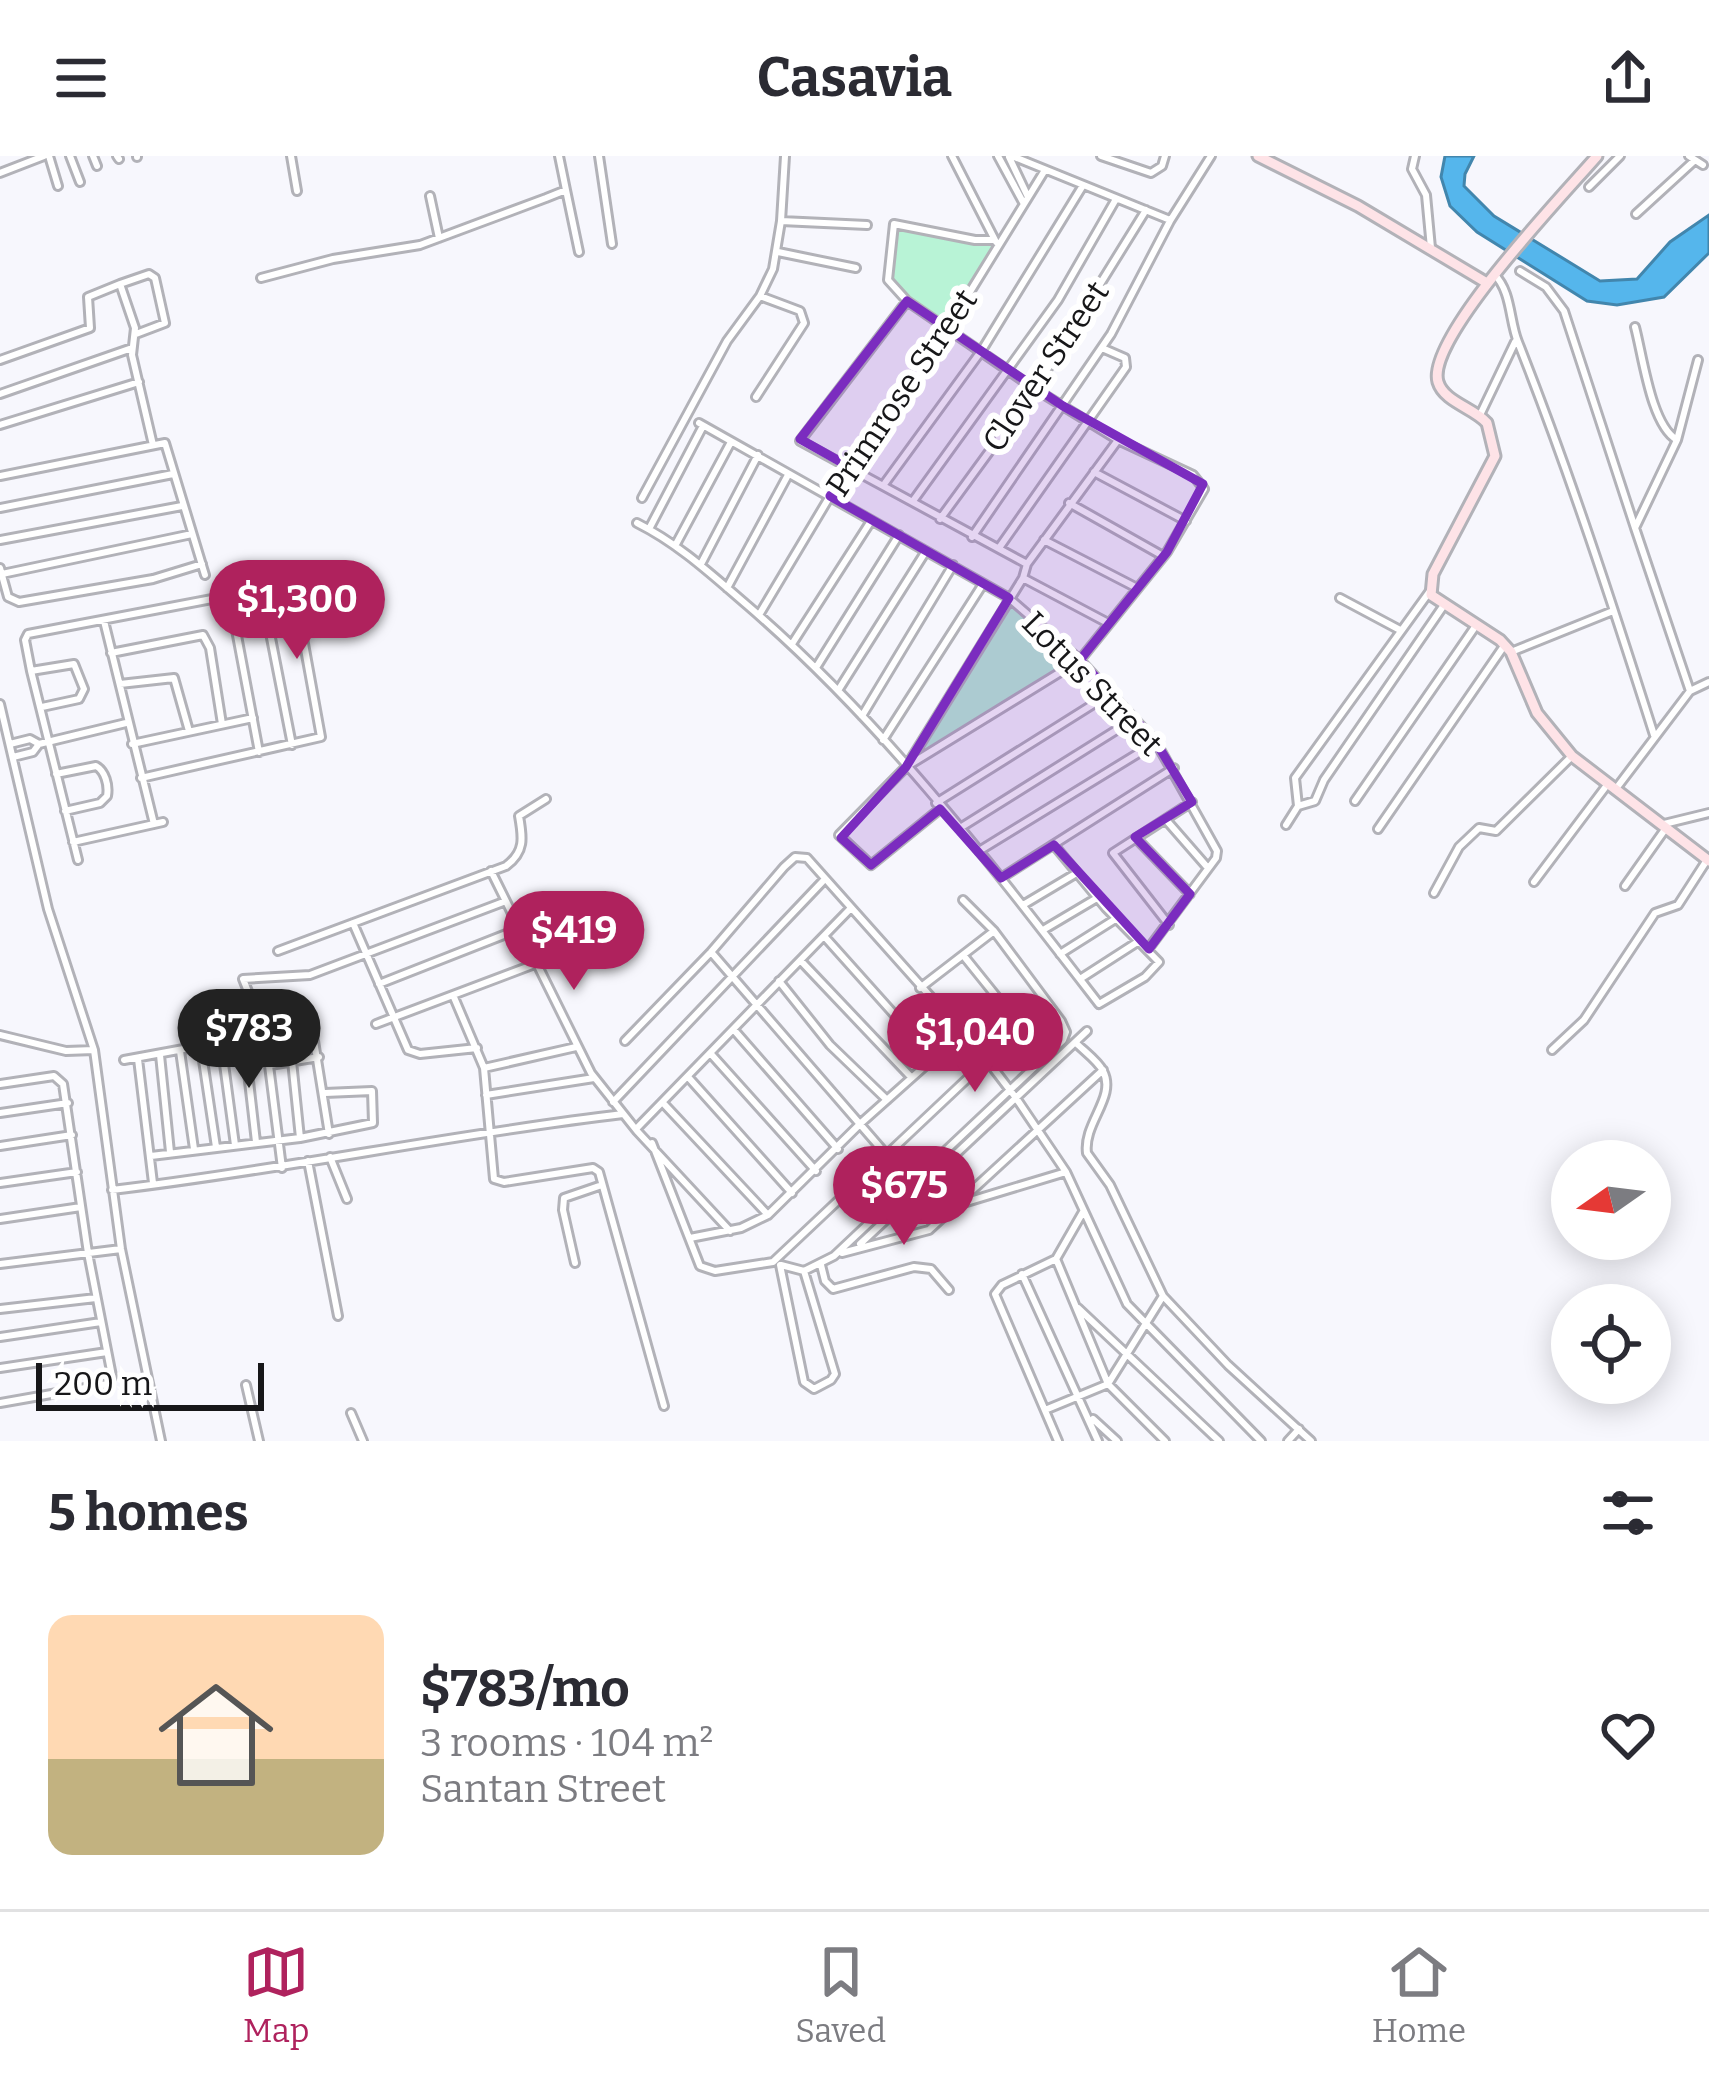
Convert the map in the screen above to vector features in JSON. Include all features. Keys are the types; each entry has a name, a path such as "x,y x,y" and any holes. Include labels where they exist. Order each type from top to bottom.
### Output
{"street":[{"path":"9,156 14,167"},
{"path":"0,173 46,156 58,186"},
{"path":"70,156 80,182"},
{"path":"93,156 98,166"},
{"path":"292,156 297,190"},
{"path":"560,156 579,252"},
{"path":"599,156 612,244"},
{"path":"642,498 728,341 760,296 777,252 785,156"},
{"path":"952,156 996,243"},
{"path":"998,156 1026,200"},
{"path":"1010,156 1026,200"},
{"path":"1010,156 1170,220"},
{"path":"1101,156 1151,173 1162,166 1165,156"},
{"path":"972,537 1102,348 1170,220 1211,156"},
{"path":"1258,156 1324,187 1432,252 1494,274 1503,283 1516,340 1550,422 1654,736"},
{"path":"1414,156 1414,175 1426,195 1432,252"},
{"path":"1286,825 1298,806 1295,778 1430,591 1433,574 1495,456 1493,437 1480,415 1446,394 1438,383 1437,367 1494,274 1597,156"},
{"path":"1589,187 1620,156"},
{"path":"1636,214 1696,160"},
{"name":"Primrose Street","path":"759,615 848,466 949,326 996,243 1046,170"},
{"path":"884,484 982,350 1082,187"},
{"path":"261,278 439,238 566,190"},
{"path":"430,196 439,238"},
{"path":"914,501 1058,300 1116,199"},
{"name":"Clover Street","path":"940,519 1035,389 1146,210"},
{"path":"781,221 866,225"},
{"path":"996,243 894,224 888,280 907,301 1035,389 1118,440 1199,479 1204,490 1163,556 1080,660 906,767 841,830 841,838 871,865 938,806 1112,693"},
{"path":"777,252 856,268"},
{"path":"1520,272 1546,286 1564,311 1690,691"},
{"path":"0,360 90,328 88,297 149,274 155,278 165,323 136,334"},
{"path":"120,284 136,334 132,348 153,445"},
{"path":"756,397 804,322 800,311 760,296"},
{"path":"907,301 802,436 802,443 1027,564"},
{"path":"1635,327 1658,418 1666,434 1677,440"},
{"path":"1480,415 1516,340"},
{"path":"0,394 132,348"},
{"path":"999,548 1090,423 1127,362 1102,348"},
{"path":"1635,528 1677,440 1699,360"},
{"path":"0,425 139,382"},
{"name":"Lotus Street","path":"649,529 701,424 1010,598 1080,660 1156,742 1217,851 1208,868"},
{"path":"906,767 1023,578 1027,564 1118,440"},
{"path":"675,546 731,442"},
{"path":"0,476 168,445 182,506 206,575"},
{"path":"701,564 758,455"},
{"path":"1094,472 1186,521"},
{"path":"0,508 174,474"},
{"path":"727,588 788,474"},
{"path":"1070,503 1163,556"},
{"path":"0,541 182,506"},
{"path":"791,644 871,521"},
{"path":"637,523 701,564 817,666 980,851 1099,1004 1159,962 1096,898 1054,845"},
{"path":"192,534 1,571 8,597 19,602 153,579 202,564"},
{"path":"817,666 899,535"},
{"path":"1044,540 1137,588"},
{"path":"839,689 926,551"},
{"path":"862,716 953,565"},
{"path":"1023,578 1108,623"},
{"path":"78,860 43,743 42,707 25,640 28,634 312,580"},
{"path":"141,778 317,740 322,732 292,583"},
{"path":"883,740 983,584"},
{"path":"261,587 292,745"},
{"path":"1430,591 1507,649 1537,712 1572,756 1708,861 1678,905 1655,914 1583,1020 1552,1050"},
{"path":"229,593 259,752"},
{"path":"1340,598 1400,630"},
{"path":"1298,806 1315,801 1337,760 1444,605"},
{"path":"1378,829 1507,649 1612,610"},
{"path":"74,842 159,823 126,723 104,621"},
{"path":"1354,801 1477,624"},
{"path":"111,653 203,634 211,648 222,724"},
{"path":"31,671 74,664 84,689 80,699 42,707"},
{"path":"120,684 174,678 189,731"},
{"path":"1534,882 1690,691 1709,682"},
{"path":"0,704 48,909 94,1050 121,1249 161,1441"},
{"path":"132,744 254,718"},
{"path":"959,828 1136,718"},
{"path":"10,745 30,740 43,743 126,723"},
{"path":"980,851 1156,742"},
{"path":"13,757 33,752 43,743"},
{"path":"1433,893 1470,835 1479,828 1496,831 1572,756"},
{"path":"56,774 96,766 108,791 104,800 65,811"},
{"path":"1001,878 1174,768"},
{"path":"278,951 517,858 524,835 519,816 546,800"},
{"path":"1169,925 1114,857 1115,850 1192,802"},
{"path":"1625,886 1663,826 1709,813"},
{"path":"1149,949 1208,868 1167,820"},
{"path":"1136,838 1190,894"},
{"path":"625,1041 795,857 807,859 1013,1095 1066,1172 1121,1295 1262,1441"},
{"path":"491,871 594,1078 730,1231"},
{"path":"1023,905 1076,874"},
{"path":"613,1102 824,880"},
{"path":"1042,930 1096,898"},
{"path":"858,1246 1013,1095 1060,1044 1066,1031 994,931 963,900"},
{"path":"282,1168 265,1034 244,987 246,978 301,978 506,901"},
{"path":"636,1129 850,909"},
{"path":"1060,954 1117,918"},
{"path":"353,923 412,1053 477,1048"},
{"path":"379,984 519,929"},
{"path":"920,988 994,931"},
{"path":"824,936 934,1059"},
{"path":"1080,979 1139,941"},
{"path":"711,952 910,1183"},
{"path":"963,955 1045,1057"},
{"path":"800,961 911,1077"},
{"path":"376,1024 537,964"},
{"path":"779,981 830,1046 887,1100"},
{"path":"453,995 484,1068 491,1172 496,1181 593,1168 598,1172 664,1406"},
{"path":"255,1010 308,1013 329,1134"},
{"path":"734,1030 838,1149"},
{"path":"834,1256 910,1183 1087,1031"},
{"path":"690,1238 730,1231 768,1215 962,1033"},
{"path":"124,1060 265,1034"},
{"path":"0,1035 66,1051 94,1050"},
{"path":"244,1038 256,1142"},
{"path":"221,1042 235,1145"},
{"path":"1076,1043 1102,1070 1104,1099 1089,1123 1087,1153 1110,1185 1163,1296 1228,1365 1311,1441"},
{"path":"201,1047 216,1147"},
{"path":"484,1068 576,1047"},
{"path":"180,1051 194,1149"},
{"path":"711,1054 816,1171"},
{"path":"160,1055 170,1152"},
{"path":"270,1065 319,1057"},
{"path":"138,1059 153,1183"},
{"path":"777,1264 987,1060"},
{"path":"292,1061 300,1138"},
{"path":"652,1143 706,1271 777,1264 804,1271 858,1246 929,1229 1102,1070"},
{"path":"0,1084 55,1076 63,1084 112,1376 108,1384 0,1403"},
{"path":"486,1096 594,1078"},
{"path":"689,1078 792,1193"},
{"path":"151,1156 329,1134 373,1123 374,1096 367,1090 325,1093"},
{"path":"0,1114 68,1103"},
{"path":"664,1103 768,1215"},
{"path":"112,1190 282,1168 488,1130 623,1114"},
{"path":"0,1146 72,1136"},
{"path":"330,1157 347,1199"},
{"path":"308,1161 338,1316"},
{"path":"0,1183 77,1172"},
{"path":"953,1206 1066,1172"},
{"path":"574,1263 564,1198 601,1186"},
{"path":"0,1219 82,1208"},
{"path":"1058,1441 995,1301 996,1288 1056,1258 1083,1212"},
{"path":"0,1264 121,1249"},
{"path":"1056,1258 1108,1384 1165,1441"},
{"path":"777,1264 804,1382 814,1389 835,1373 804,1271"},
{"path":"820,1264 832,1289 924,1267 949,1290"},
{"path":"1022,1274 1098,1441"},
{"path":"1045,1410 1108,1384 1163,1296"},
{"path":"0,1309 96,1298"},
{"path":"1075,1305 1219,1441"},
{"path":"0,1337 101,1322"},
{"path":"0,1368 107,1352"},
{"path":"246,1385 259,1441"},
{"path":"351,1413 363,1441"},
{"path":"1088,1415 1117,1441"},
{"path":"1288,1441 1299,1429"}],"highlighted area":[{"path":"907,301 1063,406 1203,484 1167,552 1080,660 1156,742 1192,802 1135,837 1190,894 1149,949 1054,845 1001,878 940,809 871,865 841,838 906,767 1009,598 830,496 848,466 800,439"}],"green space":[{"path":"902,229 994,246 947,323 900,295 890,281"},
{"path":"1010,603 1074,660 918,756"},
{"path":"306,1012 311,1056 271,1059 264,1014"}],"water":[{"path":"1445,156 1474,156 1464,186 1494,216 1600,281 1637,279 1670,242 1709,215 1709,253 1664,297 1617,305 1587,301 1477,232 1450,206 1441,177"}]}
